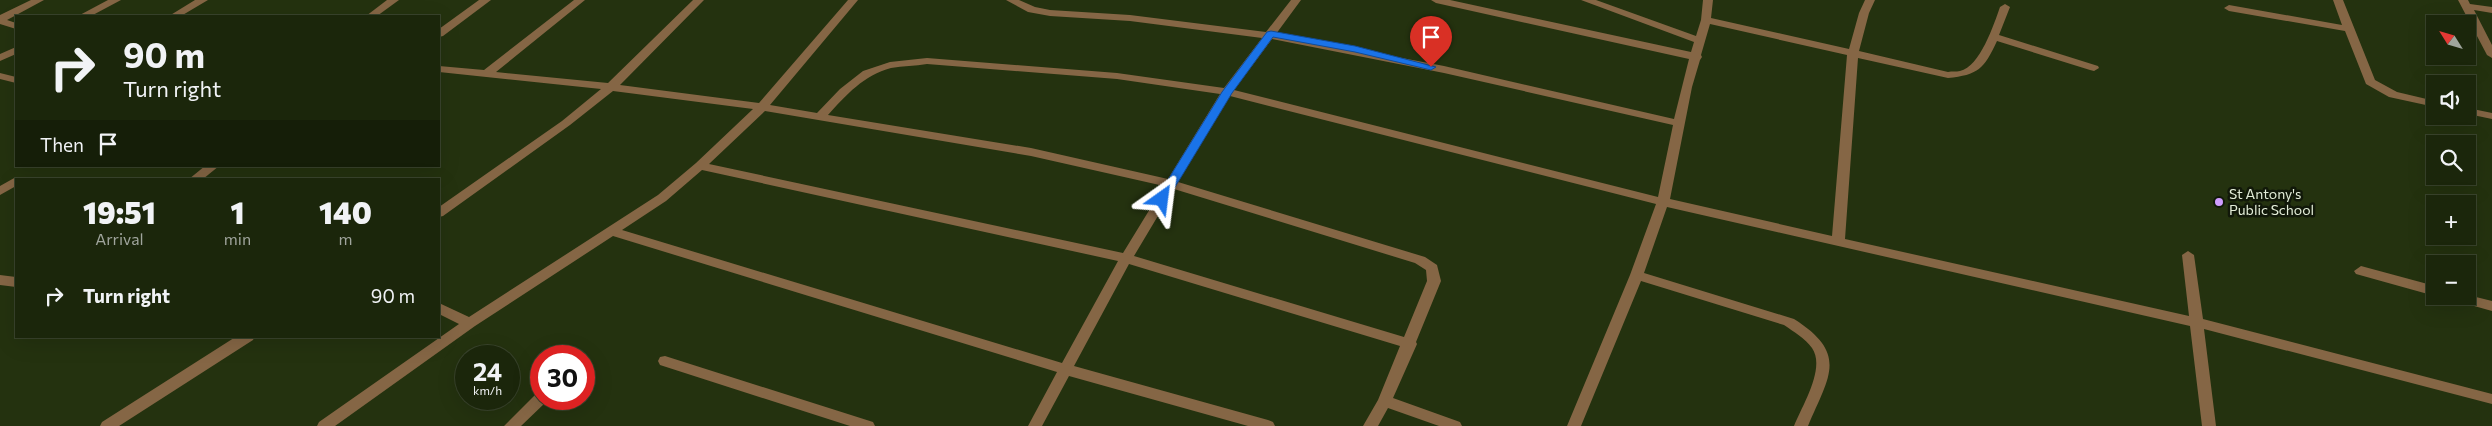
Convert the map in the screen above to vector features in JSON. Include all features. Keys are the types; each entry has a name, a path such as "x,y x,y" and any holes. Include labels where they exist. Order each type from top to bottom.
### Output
{"street":[{"path":"0,20 39,0"},
{"path":"85,15 116,0"},
{"path":"176,15 202,0"},
{"path":"372,15 394,0"},
{"path":"440,33 486,0"},
{"path":"486,74 580,0"},
{"path":"440,212 566,123 610,87 699,0"},
{"path":"324,426 470,322 662,198 700,166 762,107 853,0"},
{"path":"1011,0 1032,10 1050,13 1179,22 1271,34 1355,49 1678,123"},
{"path":"1035,426 1126,258 1227,92 1296,0"},
{"path":"1436,0 1697,57"},
{"path":"1586,0 1701,41"},
{"path":"1574,426 1637,275 1663,202 1686,87 1697,57 1706,20 1708,0"},
{"path":"1838,241 1853,53 1864,13 1870,0"},
{"path":"2338,0 2370,82 2377,88 2392,94 2426,102"},
{"path":"2464,3 2492,10"},
{"path":"2464,3 2492,55"},
{"path":"1706,20 1948,75 1965,74 1974,67 1994,37 2005,7"},
{"path":"2229,8 2350,29"},
{"path":"0,20 15,26"},
{"path":"1994,37 2094,68"},
{"path":"0,58 15,50"},
{"path":"820,116 844,91 867,73 890,65 927,61 1117,76 1227,92 1663,202 2198,323 2492,399"},
{"path":"440,70 610,87 762,107 1031,152 1171,184 1420,260 1432,268 1434,281 1410,344 1385,401 1370,426"},
{"path":"0,76 15,80"},
{"path":"2476,113 2492,116"},
{"path":"700,166 1126,258 1410,344"},
{"path":"196,178 212,167"},
{"path":"0,191 15,182"},
{"path":"610,232 1065,369 1268,426"},
{"path":"2188,255 2198,323 2209,426"},
{"path":"2361,271 2426,289"},
{"path":"1637,275 1789,322 1809,333 1822,348 1825,363 1801,426"},
{"path":"0,280 15,282"},
{"path":"2476,302 2492,306"},
{"path":"440,308 470,322"},
{"path":"107,426 245,338"},
{"path":"665,361 868,426"},
{"path":"1385,401 1455,426"},
{"path":"511,426 530,408"}],"place":[{"name":"St Antony's Public School","path":"2219,202"}],"route":[{"path":"1162,199 1227,92 1271,34 1355,49 1431,67"}]}
